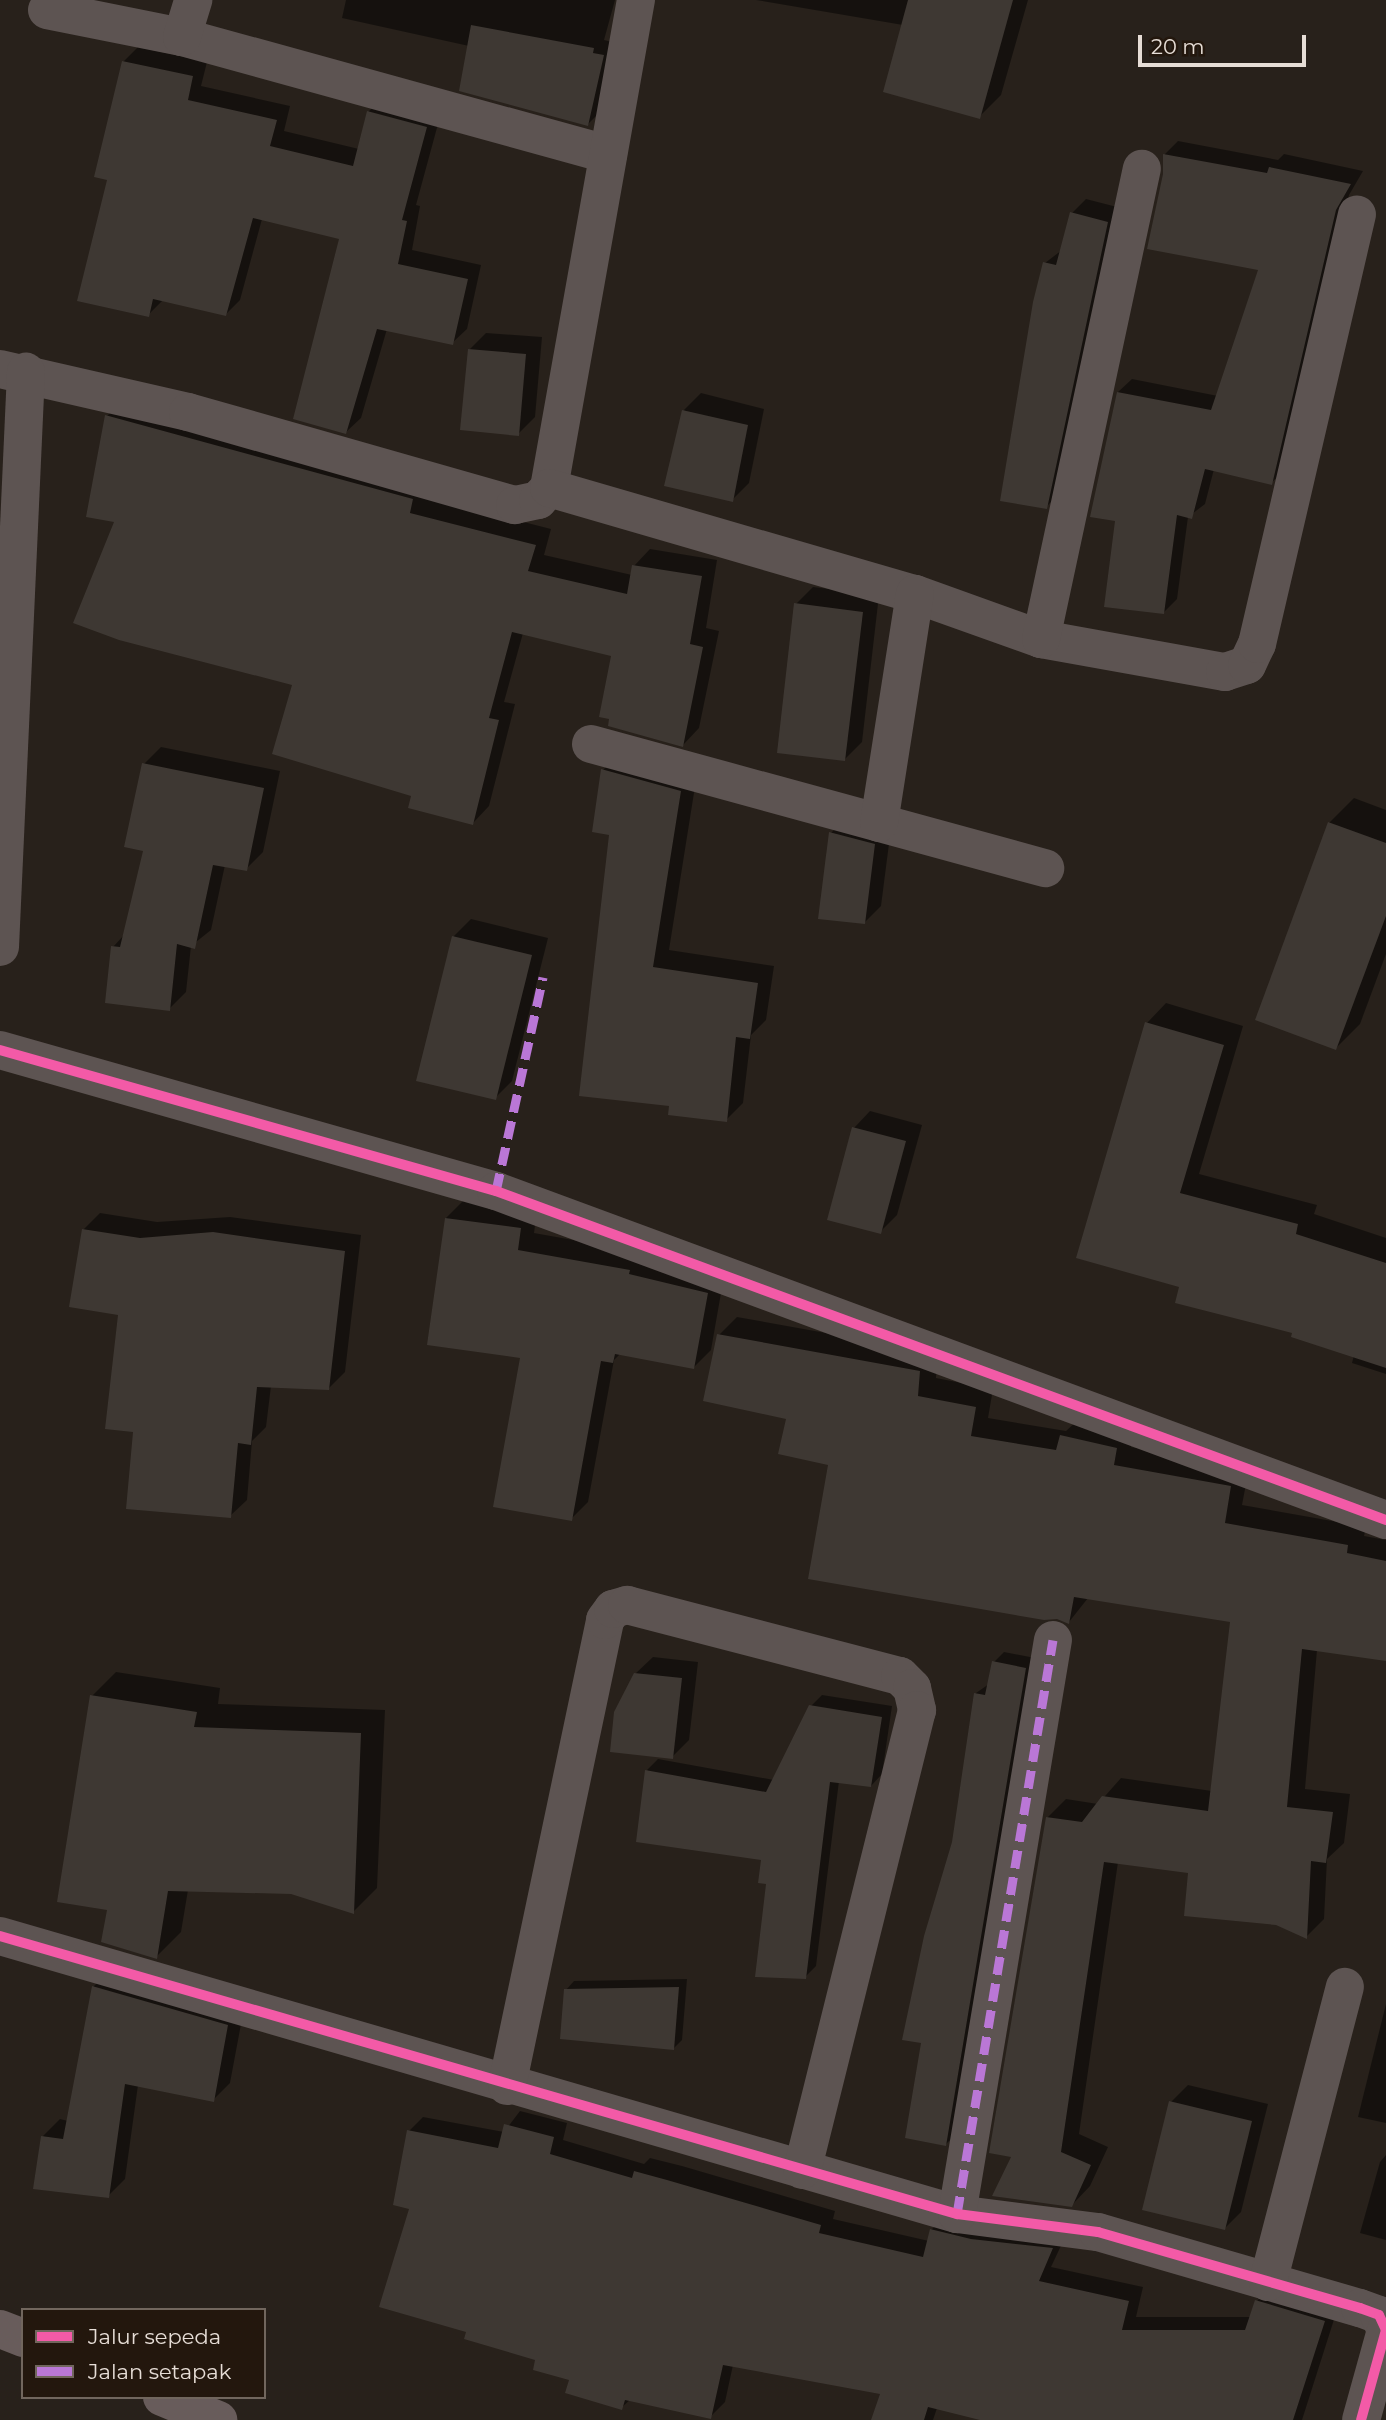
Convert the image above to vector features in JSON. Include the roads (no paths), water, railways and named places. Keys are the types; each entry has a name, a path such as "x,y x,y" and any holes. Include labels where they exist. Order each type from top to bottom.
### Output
{"main road":[{"path":"0,2329 21,2337"},
{"path":"167,2399 218,2420"}],"street":[{"path":"182,37 193,0"},
{"path":"0,947 13,371 188,412 515,505 538,500 550,488 636,0"},
{"path":"47,10 182,37 608,153"},
{"path":"1041,639 1142,169"},
{"path":"550,488 915,594 1041,639 1225,672 1247,665 1258,644 1357,215"},
{"path":"879,823 915,594"},
{"path":"591,744 1045,868"},
{"path":"0,1049 496,1191 1386,1520"},
{"path":"507,2086 605,1620 612,1609 627,1605 900,1676 912,1688 917,1710 802,2170"},
{"path":"957,2214 1053,1640"},
{"path":"0,1936 507,2086 957,2214 1098,2232 1379,2315 1385,2330 1381,2360 1361,2420"},
{"path":"1268,2282 1345,1987"}]}
